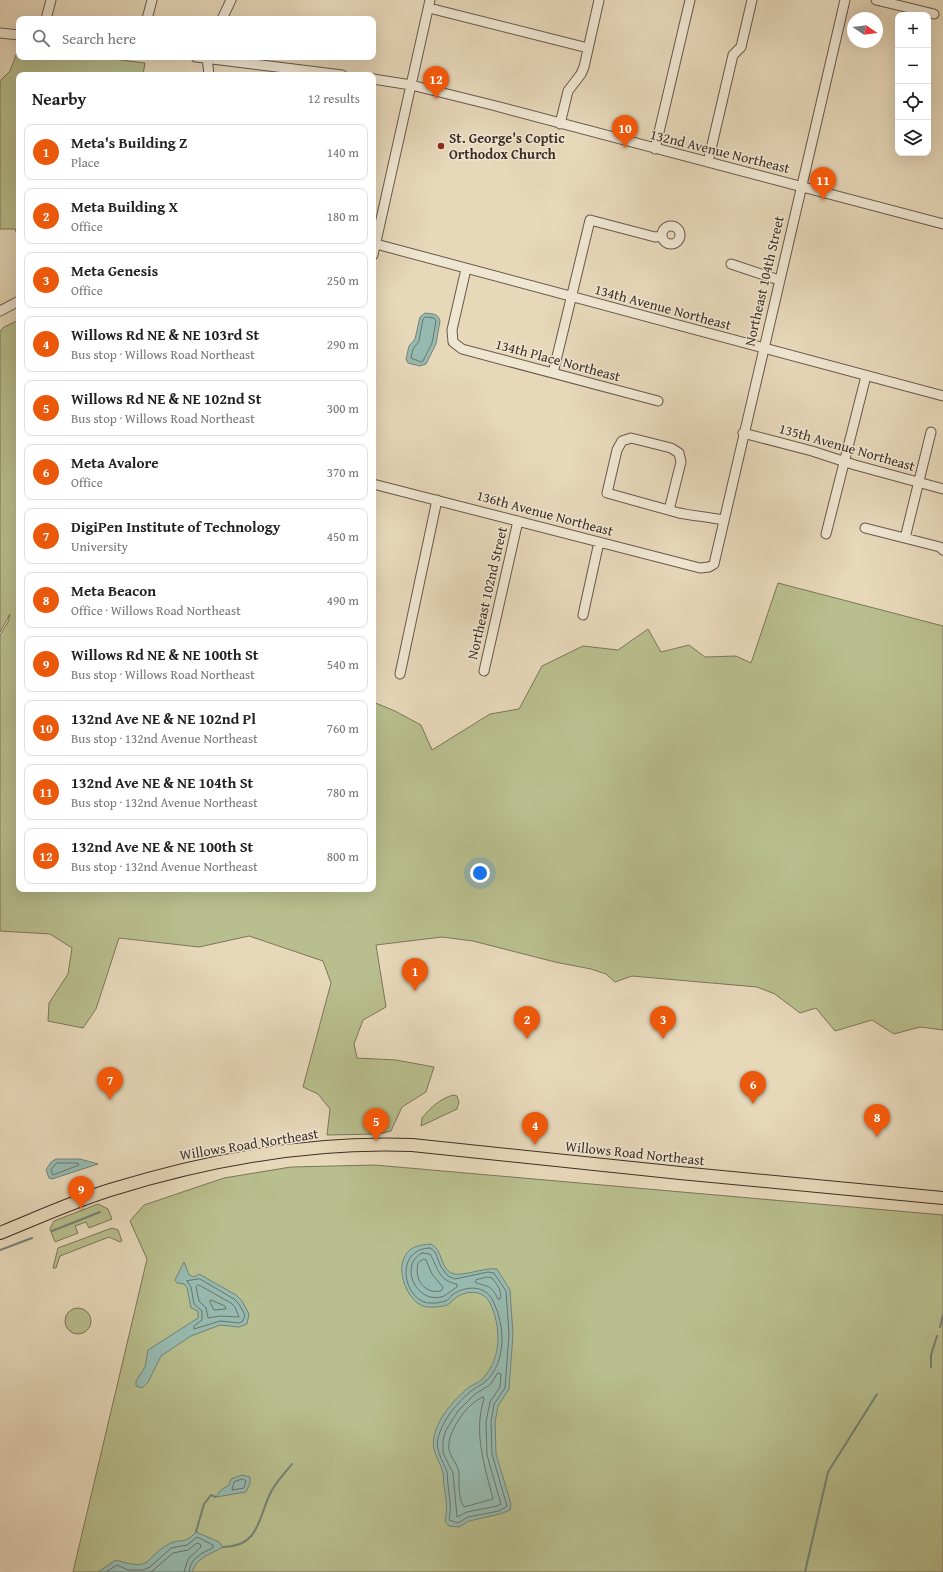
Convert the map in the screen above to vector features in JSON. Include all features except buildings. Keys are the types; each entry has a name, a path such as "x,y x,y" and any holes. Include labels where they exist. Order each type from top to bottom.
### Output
{"main road":[{"name":"Willows Road Northeast","path":"0,1233 45,1214 110,1190 186,1169 290,1151 387,1144 412,1145 680,1174 943,1198"}],"street":[{"path":"47,16 51,0"},
{"path":"148,16 152,0"},
{"path":"223,16 231,0"},
{"path":"560,124 568,91 581,74 599,0"},
{"path":"655,149 690,0"},
{"path":"708,162 733,55 739,54 742,47 752,0"},
{"name":"Northeast 104th Street","path":"709,567 714,564 764,348 778,280 844,0"},
{"path":"876,0 914,12"},
{"path":"376,244 377,220 430,4 588,48"},
{"path":"0,33 16,36"},
{"path":"206,60 208,72"},
{"path":"222,60 318,72"},
{"name":"132nd Avenue Northeast","path":"376,79 411,85 492,105 943,224"},
{"path":"553,373 590,220 655,237 662,236"},
{"name":"134th Avenue Northeast","path":"376,244 943,396"},
{"path":"730,264 778,280"},
{"name":"134th Place Northeast","path":"466,269 452,330 453,342 462,349 658,401"},
{"path":"0,311 16,303"},
{"path":"826,534 866,376"},
{"path":"905,538 931,432"},
{"name":"135th Avenue Northeast","path":"744,433 943,489"},
{"path":"669,510 681,462 678,453 671,448 631,438 622,441 617,450 607,493 669,510 724,520"},
{"name":"136th Avenue Northeast","path":"376,485 700,568 709,567"},
{"path":"400,674 436,500"},
{"name":"Northeast 102nd Street","path":"484,671 518,521"},
{"path":"864,528 940,547 943,550"},
{"path":"582,615 599,542"}],"green space":[{"path":"16,55 16,60 121,60 145,63 144,72 16,72 16,232 15,229 0,229 0,81 10,71"},
{"path":"16,321 16,892 376,892 376,703 395,711 421,725 432,750 490,714 519,709 542,666 583,646 618,650 648,629 661,652 689,645 705,657 736,656 751,663 778,583 943,626 943,1030 920,1027 894,1034 872,1020 835,1031 816,1008 800,1013 775,994 757,987 632,976 615,982 606,974 591,969 555,962 473,941 442,937 376,945 386,1007 363,1020 354,1044 357,1058 396,1060 434,1067 426,1092 402,1107 391,1131 378,1134 327,1135 330,1109 318,1094 303,1087 331,983 323,961 249,936 199,947 119,938 96,1009 83,1028 48,1021 49,1003 68,974 72,948 50,934 0,931 0,635 8,622 10,614 0,632 0,331 4,327"},
{"path":"453,1095 457,1096 459,1102 457,1109 421,1126 422,1118 429,1110 440,1101"},
{"path":"375,1165 943,1215 943,1572 73,1572 147,1259 130,1221 144,1205 224,1178 291,1167"},
{"path":"98,1204 108,1209 112,1219 89,1228 86,1222 75,1226 78,1233 55,1242 50,1229 54,1221"},
{"path":"112,1228 118,1230 122,1241 120,1242 109,1237 60,1256 56,1268 53,1268 58,1248"},
{"path":"78,1308 87,1312 91,1321 87,1330 78,1334 69,1330 65,1321 69,1312"}],"water":[{"path":"425,313 436,315 440,321 436,344 426,364 420,366 408,363 406,359 409,346 415,339 420,317"},
{"path":"56,1159 80,1159 98,1164 52,1179 49,1178 46,1170 51,1162"},
{"path":"431,1244 438,1250 445,1267 451,1273 460,1274 486,1269 497,1269 510,1290 513,1334 509,1389 498,1406 495,1422 496,1454 511,1504 510,1510 500,1514 469,1521 459,1527 449,1526 445,1521 446,1503 443,1474 435,1452 433,1441 434,1435 440,1421 451,1405 469,1387 483,1379 490,1369 497,1351 498,1331 494,1312 490,1303 487,1298 478,1293 474,1292 463,1294 447,1305 436,1307 423,1306 412,1298 403,1277 402,1269 405,1256 413,1248"},
{"path":"184,1262 189,1275 194,1277 199,1274 236,1295 242,1301 249,1314 247,1324 239,1327 220,1325 191,1336 161,1356 148,1382 142,1388 136,1386 136,1381 145,1367 148,1350 198,1318 198,1311 191,1308 187,1288 184,1284 177,1283 175,1280"},
{"path":"242,1475 250,1477 250,1483 246,1492 216,1497 221,1490 229,1485 231,1479"},
{"path":"196,1532 219,1542 223,1547 201,1559 192,1572 98,1572 116,1560 137,1565 143,1564 169,1544 188,1539"}],"waterway":[{"path":"52,1231 100,1212"},
{"path":"0,1250 32,1238"},
{"path":"940,1327 943,1315"},
{"path":"931,1367 931,1355 937,1336"},
{"path":"805,1572 828,1472 877,1394"},
{"path":"223,1547 235,1546 244,1542 251,1536 256,1529 273,1488 292,1464"},
{"path":"196,1532 204,1504 211,1495 216,1497"}],"place":[{"name":"132nd Ave NE & NE 100th St","path":"436,99"},
{"name":"St. George's Coptic Orthodox Church","path":"441,146"},
{"name":"132nd Ave NE & NE 102nd Pl","path":"625,148"},
{"name":"132nd Ave NE & NE 104th St","path":"823,200"},
{"name":"Meta's Building Z","path":"415,991"},
{"name":"Meta Building X","path":"527,1039"},
{"name":"Meta Genesis","path":"663,1039"},
{"name":"DigiPen Institute of Technology","path":"110,1100"},
{"name":"Meta Avalore","path":"753,1104"},
{"name":"Meta Beacon","path":"877,1137"},
{"name":"Willows Rd NE & NE 102nd St","path":"376,1141"},
{"name":"Willows Rd NE & NE 103rd St","path":"535,1145"},
{"name":"Willows Rd NE & NE 100th St","path":"81,1209"}]}
